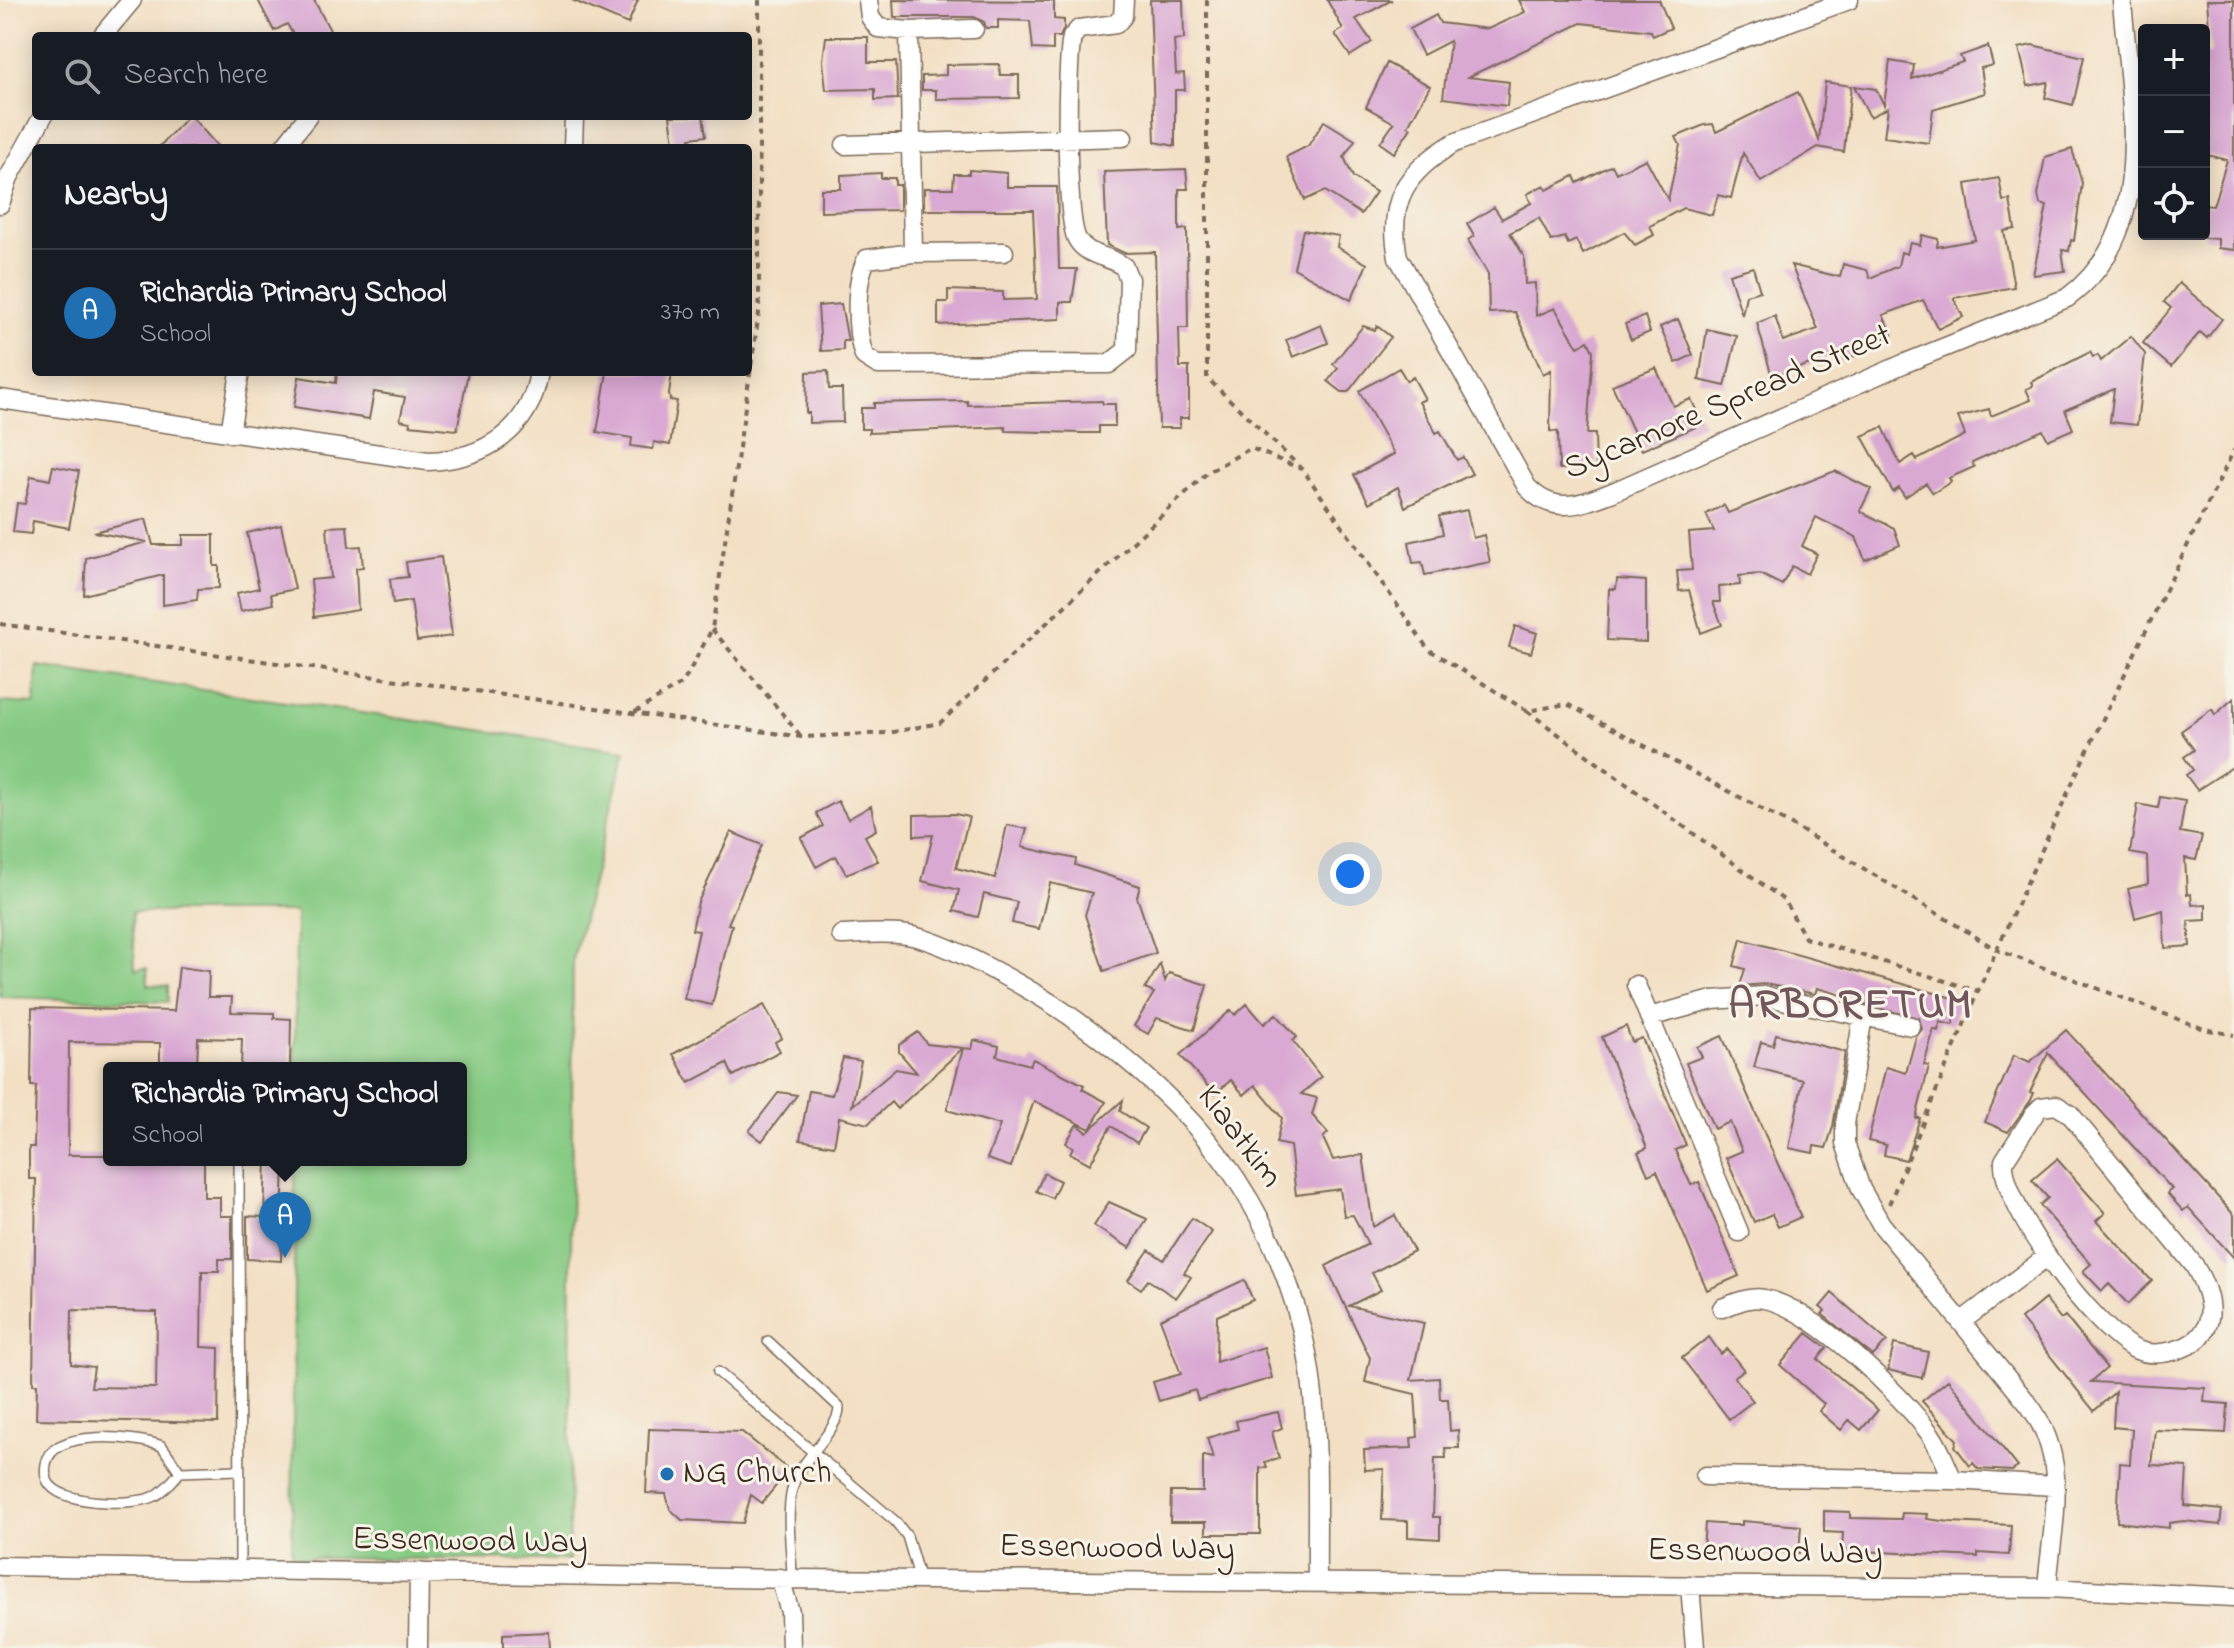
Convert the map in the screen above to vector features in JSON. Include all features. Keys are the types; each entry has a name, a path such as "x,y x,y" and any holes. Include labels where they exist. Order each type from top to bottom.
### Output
{"street":[{"path":"105,32 132,0"},
{"path":"868,0 873,24 885,29 974,29"},
{"path":"1004,252 874,256 863,265 860,338 864,356 873,363 1079,364 1117,361 1130,340 1129,279 1124,267 1090,253 1075,233 1069,137 1072,37 1079,29 1116,24 1123,16 1124,0"},
{"name":"Sycamore Spread Street","path":"1849,0 1454,143 1418,169 1406,185 1394,218 1398,257 1527,487 1542,501 1564,507 1613,492 1903,364 2067,298 2084,285 2114,243 2130,192 2133,153 2122,0"},
{"path":"909,31 913,253"},
{"path":"0,204 5,175 40,120"},
{"path":"286,144 305,120"},
{"path":"573,144 574,120"},
{"path":"845,145 1123,137"},
{"path":"230,433 239,376"},
{"path":"0,399 428,461 451,460 474,454 511,432 528,410 538,376"},
{"name":"Kiaatkim","path":"841,935 911,936 974,961 1053,1004 1126,1056 1183,1108 1223,1158 1263,1223 1284,1274 1307,1353 1314,1415 1317,1583"},
{"path":"1636,985 1739,1232"},
{"path":"1649,1017 1739,996 1786,999 1911,1026"},
{"path":"1863,1016 1845,1124 1845,1143 1861,1189 1881,1224 2040,1419 2055,1455 2047,1588"},
{"path":"2056,1105 2070,1114 2194,1265 2208,1290 2209,1320 2203,1335 2182,1348 2164,1353 2142,1352 2121,1341 2045,1258 2008,1185 2004,1161 2035,1113 2041,1107 2056,1105"},
{"path":"1962,1321 2045,1258"},
{"path":"1722,1308 1760,1298 1790,1308 1814,1324 1881,1379 1914,1413 1934,1439 1953,1480"},
{"path":"1705,1476 1953,1480 2055,1486"},
{"name":"Essenwood Way","path":"0,1566 920,1580 2047,1588 2234,1597"},
{"path":"418,1648 419,1572"},
{"path":"786,1578 791,1648"},
{"path":"1690,1585 1695,1648"}],"lane":[{"path":"239,1166 240,1571"},
{"path":"768,1341 839,1407 837,1420 810,1453 795,1479 786,1578"},
{"path":"718,1372 810,1453 895,1521 907,1536 920,1580"},
{"path":"180,1472 162,1446 100,1439 66,1441 54,1448 46,1459 45,1471 47,1482 64,1495 125,1502 155,1496 180,1472 239,1470"}],"path":[{"path":"752,360 759,313 759,0"},
{"path":"1207,0 1207,378 1303,470 1428,649 1527,711 1785,901 1805,938 1978,991"},
{"path":"635,712 683,683 712,629 750,376"},
{"path":"0,624 802,737 888,733 940,723 1208,472 1251,448 1303,470"},
{"path":"1881,1224 1978,991 2079,768 2234,450"},
{"path":"712,629 802,737"},
{"path":"1527,711 1567,704 1799,829 1997,950 2204,1029 2234,1035"}],"green space":[{"path":"37,666 625,751 573,959 569,1560 292,1558 295,1166 467,1166 467,1062 295,1062 296,912 132,912 135,969 147,968 148,985 168,986 168,1002 0,997 0,702 35,704"}],"building":[{"path":"258,0 314,0 331,32 292,32 287,24 274,31"},
{"path":"572,0 638,0 628,24"},
{"path":"893,0 1054,1 1054,19 1064,20 1064,28 1060,37 1053,37 1053,50 1033,49 1030,21 998,20 998,28 986,28 984,22 974,17 894,17"},
{"path":"1150,0 1183,0 1184,39 1174,40 1176,74 1184,73 1185,90 1175,90 1175,146 1155,142"},
{"path":"1327,0 1392,0 1356,19 1372,42 1350,56 1335,34 1343,29"},
{"path":"1519,0 1659,0 1671,28 1653,36 1651,31 1581,23 1468,77 1509,82 1507,106 1443,98 1450,41 1423,55 1410,29 1436,15 1440,23 1488,29 1525,12"},
{"path":"2207,0 2234,0 2234,250 2218,248 2218,239 2210,238 2210,206 2213,206 2227,160 2210,156"},
{"path":"826,37 868,37 868,62 896,62 898,99 875,100 875,89 826,90 823,60"},
{"path":"2032,45 2084,57 2073,105 2045,98 2048,82 2028,86 2019,48"},
{"path":"1988,46 1993,65 1981,68 1985,93 1933,109 1929,143 1884,137 1888,108 1870,117 1854,86 1876,89 1884,105 1890,61 1914,65 1912,79 1963,62 1960,56"},
{"path":"1387,63 1430,86 1408,126 1411,128 1394,153 1380,143 1394,123 1366,107"},
{"path":"999,64 1000,75 1019,75 1019,98 936,99 936,90 922,90 922,76 946,75 946,65"},
{"path":"1825,82 1851,86 1844,152 1818,147 1761,182 1743,153 1731,198 1718,195 1712,215 1683,208 1650,226 1654,235 1635,245 1624,232 1583,254 1576,240 1568,244 1565,237 1551,241 1539,218 1510,233 1524,256 1525,284 1535,283 1536,316 1555,308 1578,347 1588,341 1593,351 1587,434 1595,434 1596,468 1559,469 1558,432 1550,431 1551,370 1543,374 1515,312 1489,313 1488,274 1468,240 1474,236 1467,224 1494,207 1502,219 1531,203 1527,194 1544,185 1547,190 1574,176 1577,183 1612,165 1616,173 1646,159 1668,200 1680,145 1676,137 1704,125 1713,124 1716,132 1798,92 1819,140"},
{"path":"184,120 194,120 216,144 162,144"},
{"path":"671,120 704,120 706,136 690,138 691,144 674,144"},
{"path":"1324,121 1355,140 1344,157 1353,177 1376,192 1361,214 1325,191 1305,200 1286,157 1308,146"},
{"path":"2072,149 2082,183 2074,241 2071,240 2069,251 2062,250 2065,271 2033,275 2047,206 2040,204 2038,195 2045,157"},
{"path":"1186,169 1188,189 1179,189 1179,230 1187,229 1188,328 1179,328 1180,367 1189,367 1189,418 1180,418 1180,428 1159,428 1155,252 1124,253 1107,245 1104,172"},
{"path":"969,170 1007,173 1007,187 1057,187 1059,269 1077,269 1072,302 1060,302 1060,319 938,325 938,302 948,302 948,290 1003,292 1003,300 1037,299 1033,210 924,210 924,188 953,188 954,174 969,174"},
{"path":"881,173 881,178 895,178 895,185 900,185 900,210 821,212 821,189 841,189 841,175"},
{"path":"1999,178 2003,201 2010,200 2015,229 2004,231 2014,287 1954,298 1963,317 1938,329 1923,300 1883,315 1892,335 1862,347 1864,352 1844,360 1842,353 1772,377 1757,323 1775,316 1783,341 1818,329 1791,265 1840,277 1843,264 1867,270 1870,278 1898,266 1901,252 1907,254 1910,243 1920,245 1922,235 1938,239 1937,247 1975,240 1966,184"},
{"path":"1303,230 1339,236 1337,247 1367,264 1351,300 1294,268"},
{"path":"1753,267 1760,291 1746,295 1742,315 1729,274"},
{"path":"2179,283 2222,319 2207,338 2200,332 2171,367 2143,343 2171,308 2164,302"},
{"path":"841,304 848,341 843,341 843,350 821,351 818,306"},
{"path":"1645,316 1650,332 1631,340 1625,324"},
{"path":"1678,319 1693,355 1676,363 1660,327"},
{"path":"1321,325 1328,343 1293,357 1286,340"},
{"path":"1363,326 1375,330 1377,326 1391,337 1348,392 1342,392 1328,381 1338,368 1333,364"},
{"path":"1707,329 1737,336 1725,386 1699,380"},
{"path":"2131,336 2145,354 2137,425 2110,422 2114,389 2065,410 2073,429 2048,440 2043,430 1972,462 1974,467 1949,478 1951,482 1933,493 1926,483 1905,497 1899,488 1893,492 1862,436 1883,427 1900,464 1914,455 1917,460 1965,435 1958,417 1989,409 1991,416 2031,400 2026,389 2033,386 2031,382 2090,352 2093,357 2098,355 2101,361"},
{"path":"1399,368 1407,381 1413,377 1425,399 1419,402 1436,433 1440,431 1457,460 1463,457 1472,474 1405,507 1398,487 1369,503 1354,475 1394,454 1359,391"},
{"path":"1656,368 1673,406 1691,399 1703,424 1642,450 1612,385"},
{"path":"828,371 829,389 842,389 843,422 809,423 809,413 806,413 807,372"},
{"path":"337,376 467,376 457,430 410,425 410,422 400,420 405,397 374,392 369,419 294,407 299,377 336,383"},
{"path":"606,376 671,376 670,400 677,401 670,445 654,442 653,449 631,446 632,438 597,432"},
{"path":"967,401 968,405 1102,401 1103,404 1115,404 1115,426 1099,426 1099,433 1006,431 1005,427 869,433 869,429 861,429 861,408 874,408 874,403"},
{"path":"53,466 79,471 69,528 33,521 31,534 13,532 17,503 25,504 31,476 50,480"},
{"path":"1835,471 1871,489 1860,511 1894,528 1900,545 1865,560 1856,537 1816,517 1802,546 1817,554 1807,574 1792,566 1782,585 1760,574 1739,576 1740,585 1719,587 1720,602 1713,602 1722,625 1701,633 1689,590 1679,591 1677,571 1692,570 1689,533 1714,531 1706,514 1724,505 1728,513"},
{"path":"1467,510 1473,538 1484,535 1490,562 1425,575 1422,562 1413,563 1409,542 1443,534 1439,516"},
{"path":"146,519 153,545 183,545 183,535 214,535 214,566 219,566 219,588 198,589 197,600 163,605 163,575 84,595 86,558 147,542 94,532"},
{"path":"281,525 295,589 271,594 273,604 241,611 237,593 259,588 247,533"},
{"path":"347,526 349,547 361,546 363,567 356,568 358,610 314,617 311,580 331,578 327,527"},
{"path":"441,557 452,636 417,641 411,601 393,604 390,579 408,577 406,562"},
{"path":"1617,579 1646,581 1646,642 1607,640 1609,589 1616,589"},
{"path":"1515,626 1537,633 1531,653 1509,647"},
{"path":"2234,698 2234,766 2197,790 2186,775 2193,770 2184,757 2194,750 2181,731 2212,709 2215,715"},
{"path":"2160,797 2185,801 2180,832 2202,836 2196,860 2185,858 2187,895 2191,894 2192,905 2206,904 2206,920 2188,921 2190,946 2165,948 2163,910 2135,918 2128,889 2148,884 2147,856 2130,853 2138,804 2158,808"},
{"path":"838,801 848,819 871,806 876,830 865,836 878,861 846,874 836,856 816,867 801,838 823,826 816,813"},
{"path":"955,814 969,817 956,868 995,878 1007,825 1027,829 1022,847 1076,859 1075,865 1140,886 1137,897 1156,953 1104,971 1085,915 1092,893 1050,883 1039,929 1012,923 1017,902 984,894 978,917 954,911 959,890 922,881 933,835 914,836 914,815"},
{"path":"731,832 762,845 728,924 732,925 712,1005 684,999 699,931 692,930 698,902"},
{"path":"1741,939 1960,1000 1953,1025 1940,1022 1938,1031 1934,1029 1924,1065 1929,1066 1916,1118 1920,1118 1906,1160 1884,1155 1886,1145 1868,1141 1886,1067 1906,1073 1916,1037 1922,1029 1919,1018 1848,1001 1849,997 1817,988 1815,994 1765,984 1740,986 1745,969 1734,966"},
{"path":"1160,964 1165,981 1169,973 1207,985 1194,1030 1157,1018 1148,1034 1134,1026 1154,993 1145,989"},
{"path":"179,967 209,971 208,997 232,997 231,1012 274,1013 274,1018 291,1019 290,1062 241,1062 242,1039 198,1038 197,1062 160,1062 160,1043 69,1042 68,1155 103,1155 103,1166 204,1166 204,1197 220,1197 220,1216 232,1216 232,1259 219,1259 219,1271 202,1271 201,1347 219,1348 218,1423 36,1419 37,1384 33,1384 36,1179 29,1179 29,1147 34,1147 36,1086 31,1086 32,1008 174,1011","holes":["72,1310 157,1312 156,1388 91,1387 94,1367 71,1364"]},
{"path":"1247,1004 1264,1024 1276,1014 1297,1037 1293,1041 1321,1077 1301,1094 1317,1098 1312,1115 1328,1133 1323,1138 1333,1160 1363,1155 1373,1227 1395,1215 1414,1251 1372,1273 1381,1290 1349,1306 1424,1323 1411,1380 1439,1378 1440,1399 1448,1399 1450,1431 1458,1430 1459,1448 1445,1448 1446,1458 1435,1458 1433,1517 1440,1517 1440,1539 1408,1537 1408,1521 1382,1520 1384,1469 1365,1470 1364,1450 1412,1448 1411,1438 1418,1437 1415,1394 1365,1382 1370,1358 1326,1266 1368,1244 1353,1215 1344,1216 1340,1189 1296,1195 1290,1146 1276,1143 1282,1118 1255,1085 1244,1095 1231,1080 1215,1094 1180,1055 1231,1010 1235,1015"},
{"path":"764,1005 782,1038 775,1042 780,1051 733,1076 727,1063 689,1083 673,1054"},
{"path":"1626,1026 1632,1042 1642,1038 1686,1145 1675,1150 1691,1185 1699,1182 1739,1276 1707,1290 1657,1171 1648,1175 1638,1152 1647,1148 1602,1037"},
{"path":"2066,1030 2234,1215 2234,1258 2188,1207 2183,1211 2167,1193 2172,1189 2048,1053 2030,1092 2034,1093 2031,1100 2008,1132 1985,1122 2014,1055 2030,1062"},
{"path":"918,1032 927,1044 963,1048 897,1109 891,1102 868,1124 839,1117 834,1146 800,1140 809,1091 832,1095 843,1058 861,1061 852,1106 896,1069 917,1073 899,1052 899,1045"},
{"path":"1776,1034 1845,1052 1833,1127 1826,1148 1814,1146 1813,1153 1789,1148 1803,1080 1754,1067 1761,1042 1773,1045"},
{"path":"1722,1036 1801,1217 1778,1227 1772,1214 1754,1222 1726,1158 1742,1151 1730,1122 1714,1129 1686,1063 1702,1057 1697,1047"},
{"path":"974,1040 999,1046 997,1056 1030,1065 1033,1059 1084,1085 1082,1089 1106,1102 1090,1129 1034,1101 1011,1167 987,1159 1000,1125 947,1110 963,1048 972,1049"},
{"path":"779,1092 797,1095 762,1141 749,1131"},
{"path":"1123,1100 1120,1111 1146,1128 1137,1143 1111,1126 1090,1164 1070,1153 1073,1147 1066,1143 1077,1124 1087,1132"},
{"path":"2057,1159 2105,1213 2096,1221 2152,1281 2128,1304 2109,1284 2102,1291 2083,1271 2091,1264 2040,1205 2048,1198 2032,1180"},
{"path":"266,1166 284,1166 281,1261 247,1259 247,1216 264,1217"},
{"path":"1044,1173 1060,1181 1052,1198 1036,1191"},
{"path":"1109,1202 1147,1219 1130,1248 1094,1226"},
{"path":"1192,1218 1212,1232 1184,1273 1191,1277 1176,1298 1148,1280 1141,1289 1128,1280 1149,1250 1164,1260"},
{"path":"1244,1280 1253,1300 1217,1316 1216,1362 1264,1347 1272,1378 1198,1400 1195,1390 1159,1401 1153,1382 1181,1374 1160,1319"},
{"path":"1832,1293 1887,1341 1873,1356 1822,1314 1825,1311 1820,1307"},
{"path":"2045,1299 2061,1319 2065,1316 2107,1368 2091,1382 2205,1388 2204,1402 2228,1404 2226,1433 2155,1430 2151,1465 2187,1467 2185,1506 2222,1510 2220,1525 2184,1521 2169,1523 2169,1528 2117,1522 2120,1463 2130,1464 2132,1429 2113,1427 2115,1392 2094,1411 2021,1319"},
{"path":"1807,1333 1827,1348 1818,1359 1878,1410 1861,1430 1849,1420 1841,1430 1819,1411 1824,1404 1780,1365"},
{"path":"1709,1337 1721,1354 1727,1349 1744,1370 1734,1377 1753,1401 1729,1419 1682,1358"},
{"path":"1894,1344 1928,1352 1922,1378 1888,1370"},
{"path":"1948,1380 2018,1467 2012,1471 1978,1469 1973,1463 1970,1466 1955,1446 1957,1440 1922,1401"},
{"path":"1278,1412 1282,1428 1272,1432 1279,1458 1265,1462 1267,1467 1260,1468 1260,1534 1206,1534 1206,1522 1170,1522 1171,1492 1203,1492 1203,1456 1213,1458 1207,1438 1238,1429 1236,1421"},
{"path":"649,1429 742,1432 789,1470 762,1503 751,1495 743,1523 682,1520 670,1509 666,1494 646,1493"},
{"path":"1824,1511 1850,1512 1850,1518 1901,1519 1902,1513 1928,1514 1927,1519 2011,1525 2009,1555 1978,1553 1978,1557 1842,1550 1843,1533 1824,1532"},
{"path":"1742,1521 1801,1526 1799,1553 1703,1549 1705,1523 1742,1525"},
{"path":"549,1632 550,1648 503,1648 503,1634"}],"place":[{"name":"Richardia Primary School","path":"285,1258"},
{"name":"NG Church","path":"667,1474"}],"district":[{"name":"ARBORETUM","path":"1851,1006"}]}
